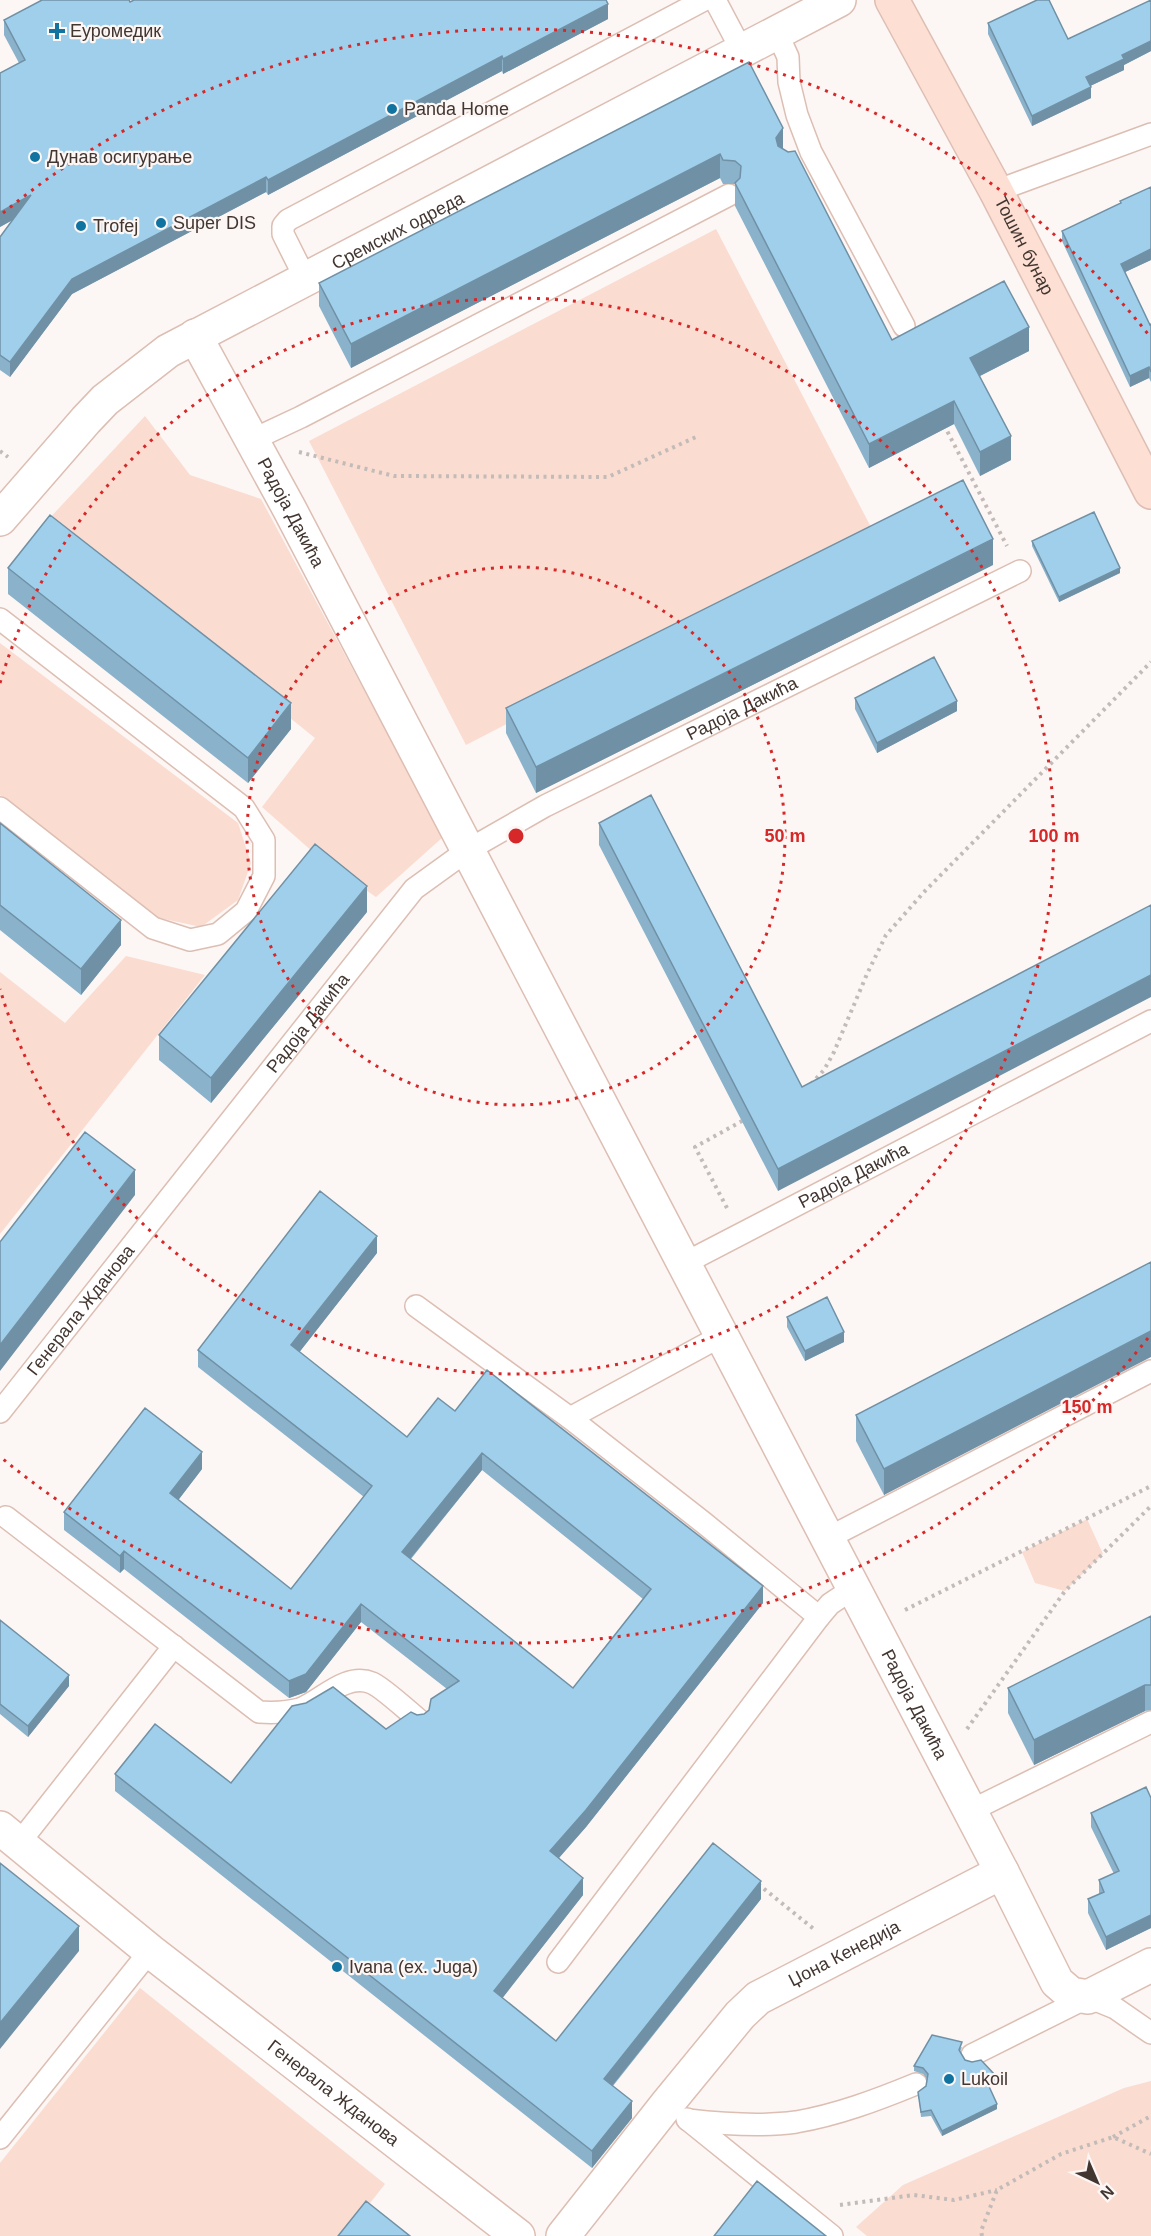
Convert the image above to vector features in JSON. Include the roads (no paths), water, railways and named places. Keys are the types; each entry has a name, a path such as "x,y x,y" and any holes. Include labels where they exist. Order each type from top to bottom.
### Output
{"main road":[{"name":"Тошин бунар","path":"892,0 996,191 1151,492"}],"street":[{"name":"Сремских одреда","path":"0,519 105,400 142,369 195,336 839,0"},
{"name":"Радоја Дакића","path":"195,336 723,1335 1002,1872"},
{"name":"Генерала Жданова","path":"9,1835 150,1951 518,2236"},
{"name":"Џона Кенедија","path":"562,2236 678,2112 740,2015 758,1998 1002,1872"},
{"path":"1002,1872 1058,1982 1071,1994 1088,1997 1151,1965"}],"lane":[{"path":"305,278 283,234 283,226 294,215 704,0"},
{"path":"715,0 742,51"},
{"path":"777,33 788,57 789,82 803,156 904,326"},
{"path":"996,191 1151,134"},
{"path":"252,440 729,195"},
{"name":"Радоја Дакића","path":"161,1207 403,901 424,881 468,850 545,806 1020,571"},
{"path":"0,619 244,808 264,840 264,876 246,911 218,934 190,940 153,928 0,808"},
{"name":"Радоја Дакића","path":"685,1263 1151,1021"},
{"name":"Генерала Жданова","path":"0,1412 161,1207"},
{"path":"416,1306 570,1418 819,1617"},
{"path":"570,1418 723,1335"},
{"path":"828,1538 1151,1371"},
{"path":"6,1517 259,1712 281,1713 302,1708 338,1686 359,1681 371,1682 419,1720"},
{"path":"558,1962 819,1617 830,1604 855,1588"},
{"path":"9,1835 174,1646"},
{"path":"970,1811 1151,1722"},
{"path":"0,2138 150,1951"},
{"path":"972,2055 1088,1997 1103,2001 1151,2033"},
{"path":"678,2112 749,2124 796,2122 840,2112 916,2084"},
{"path":"678,2112 832,2236"}],"place":[{"name":"Еуромедик","path":"57,31"},
{"name":"Panda Home","path":"392,109"},
{"name":"Дунав осигурање","path":"35,157"},
{"name":"Super DIS","path":"161,223"},
{"name":"Trofej","path":"81,226"},
{"name":"Ivana (ex. Juga)","path":"337,1967"},
{"name":"Lukoil","path":"949,2079"}]}
